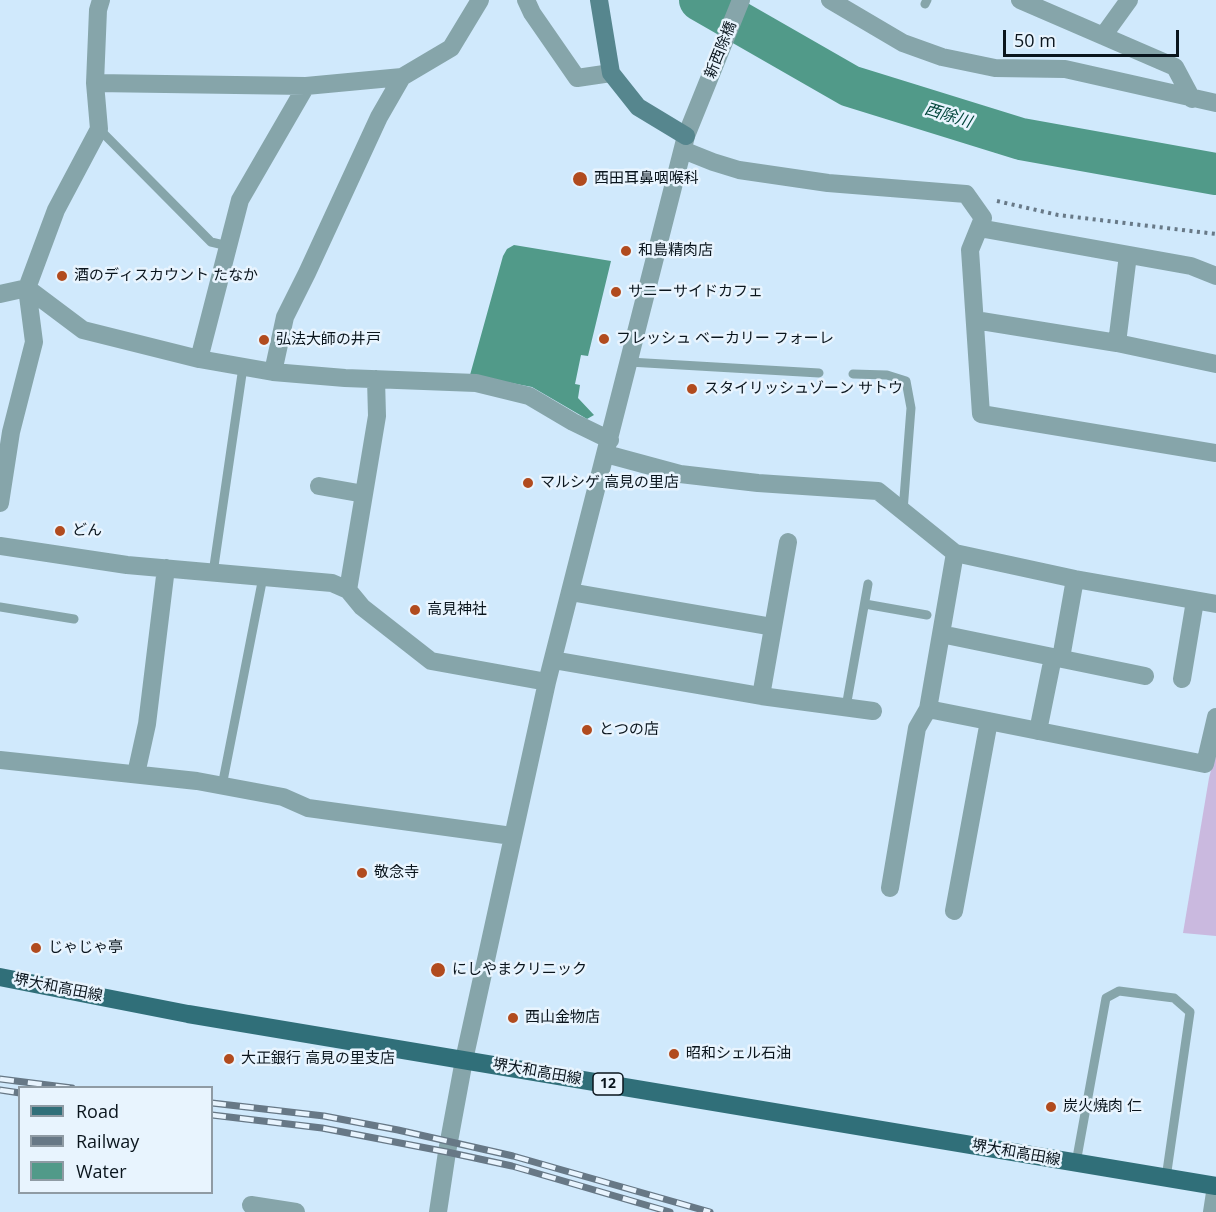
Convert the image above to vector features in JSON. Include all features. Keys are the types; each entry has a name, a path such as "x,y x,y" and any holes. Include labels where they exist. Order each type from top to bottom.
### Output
{"main road":[{"name":"堺大和高田線","path":"0,977 188,1014 1216,1186"}],"street":[{"path":"0,503 11,432 34,342 27,288 56,210 99,129 95,83 98,10 101,0"},
{"path":"95,83 306,86 402,77 451,48 480,0"},
{"path":"526,0 532,13 577,78 611,73"},
{"path":"599,0 611,73 638,107 684,143 713,162 740,170 828,183 966,194 983,218 970,250 981,414 1216,453"},
{"name":"新西除橋","path":"438,1212 464,1060 547,682 684,143 741,0"},
{"path":"830,0 903,43 942,57 995,68 1065,69 1216,103"},
{"path":"1020,0 1175,67 1192,99"},
{"path":"1103,36 1129,0"},
{"path":"273,372 285,316 379,117 402,77"},
{"path":"199,359 240,200 306,86"},
{"path":"979,228 1191,267 1216,276"},
{"path":"1117,343 1128,255"},
{"path":"0,294 27,288 82,330 199,359 273,372 476,383 529,396 573,422 608,447 681,474 758,483 878,491 955,553 1075,579 1216,604"},
{"path":"975,320 1117,343 1216,364"},
{"path":"348,590 377,416 376,379"},
{"path":"319,486 364,494"},
{"path":"761,696 788,542"},
{"path":"0,546 127,565 332,583 348,590 362,607 431,661 547,682"},
{"path":"890,888 917,728 928,709 955,553"},
{"path":"136,774 147,724 166,568"},
{"path":"1038,731 1075,579"},
{"path":"570,592 773,627"},
{"path":"1182,679 1195,601"},
{"path":"941,634 1145,676"},
{"path":"553,660 761,696 873,711"},
{"path":"928,709 1206,764 1216,717"},
{"path":"954,911 989,721"},
{"path":"0,760 136,774 222,786 283,797 308,808 512,836"},
{"path":"1212,1212 1216,1186"},
{"path":"251,1204 296,1212"}],"lane":[{"path":"99,129 211,242 228,246"},
{"path":"629,362 819,374"},
{"path":"213,573 243,367"},
{"path":"853,374 887,375 906,381 912,408 903,511"},
{"path":"222,786 263,577"},
{"path":"846,707 868,584"},
{"path":"865,604 927,615"},
{"path":"0,607 74,619"},
{"path":"1076,1163 1106,998 1119,990 1174,998 1190,1012 1166,1178"}],"path":[{"path":"966,194 1058,215 1216,234"}],"shaded area":[{"path":"1216,751 1216,936 1183,933 1209,778"}],"water":[{"path":"514,245 611,261 588,356 581,355 575,384 580,385 578,398 594,415 587,419 532,387 470,375 503,256 507,249"}],"waterway":[{"name":"西除川","path":"700,0 850,86 1021,139 1216,174"}],"railway":[{"path":"0,1079 56,1086"},
{"path":"0,1090 18,1093"},
{"path":"213,1103 324,1116 398,1130 513,1156 710,1212"},
{"path":"213,1115 322,1128 447,1152 512,1166 670,1212"}],"place":[{"name":"西田耳鼻咽喉科","path":"580,179"},
{"name":"和島精肉店","path":"626,251"},
{"name":"酒のディスカウント たなか","path":"62,276"},
{"name":"サニーサイドカフェ","path":"616,292"},
{"name":"フレッシュ ベーカリー フォーレ","path":"604,339"},
{"name":"弘法大師の井戸","path":"264,340"},
{"name":"スタイリッシュゾーン サトウ","path":"692,389"},
{"name":"マルシゲ 高見の里店","path":"528,483"},
{"name":"どん","path":"60,531"},
{"name":"高見神社","path":"415,610"},
{"name":"とつの店","path":"587,730"},
{"name":"敬念寺","path":"362,873"},
{"name":"じゃじゃ亭","path":"36,948"},
{"name":"にしやまクリニック","path":"438,970"},
{"name":"西山金物店","path":"513,1018"},
{"name":"昭和シェル石油","path":"674,1054"},
{"name":"大正銀行 高見の里支店","path":"229,1059"},
{"name":"炭火焼肉 仁","path":"1051,1107"}]}
